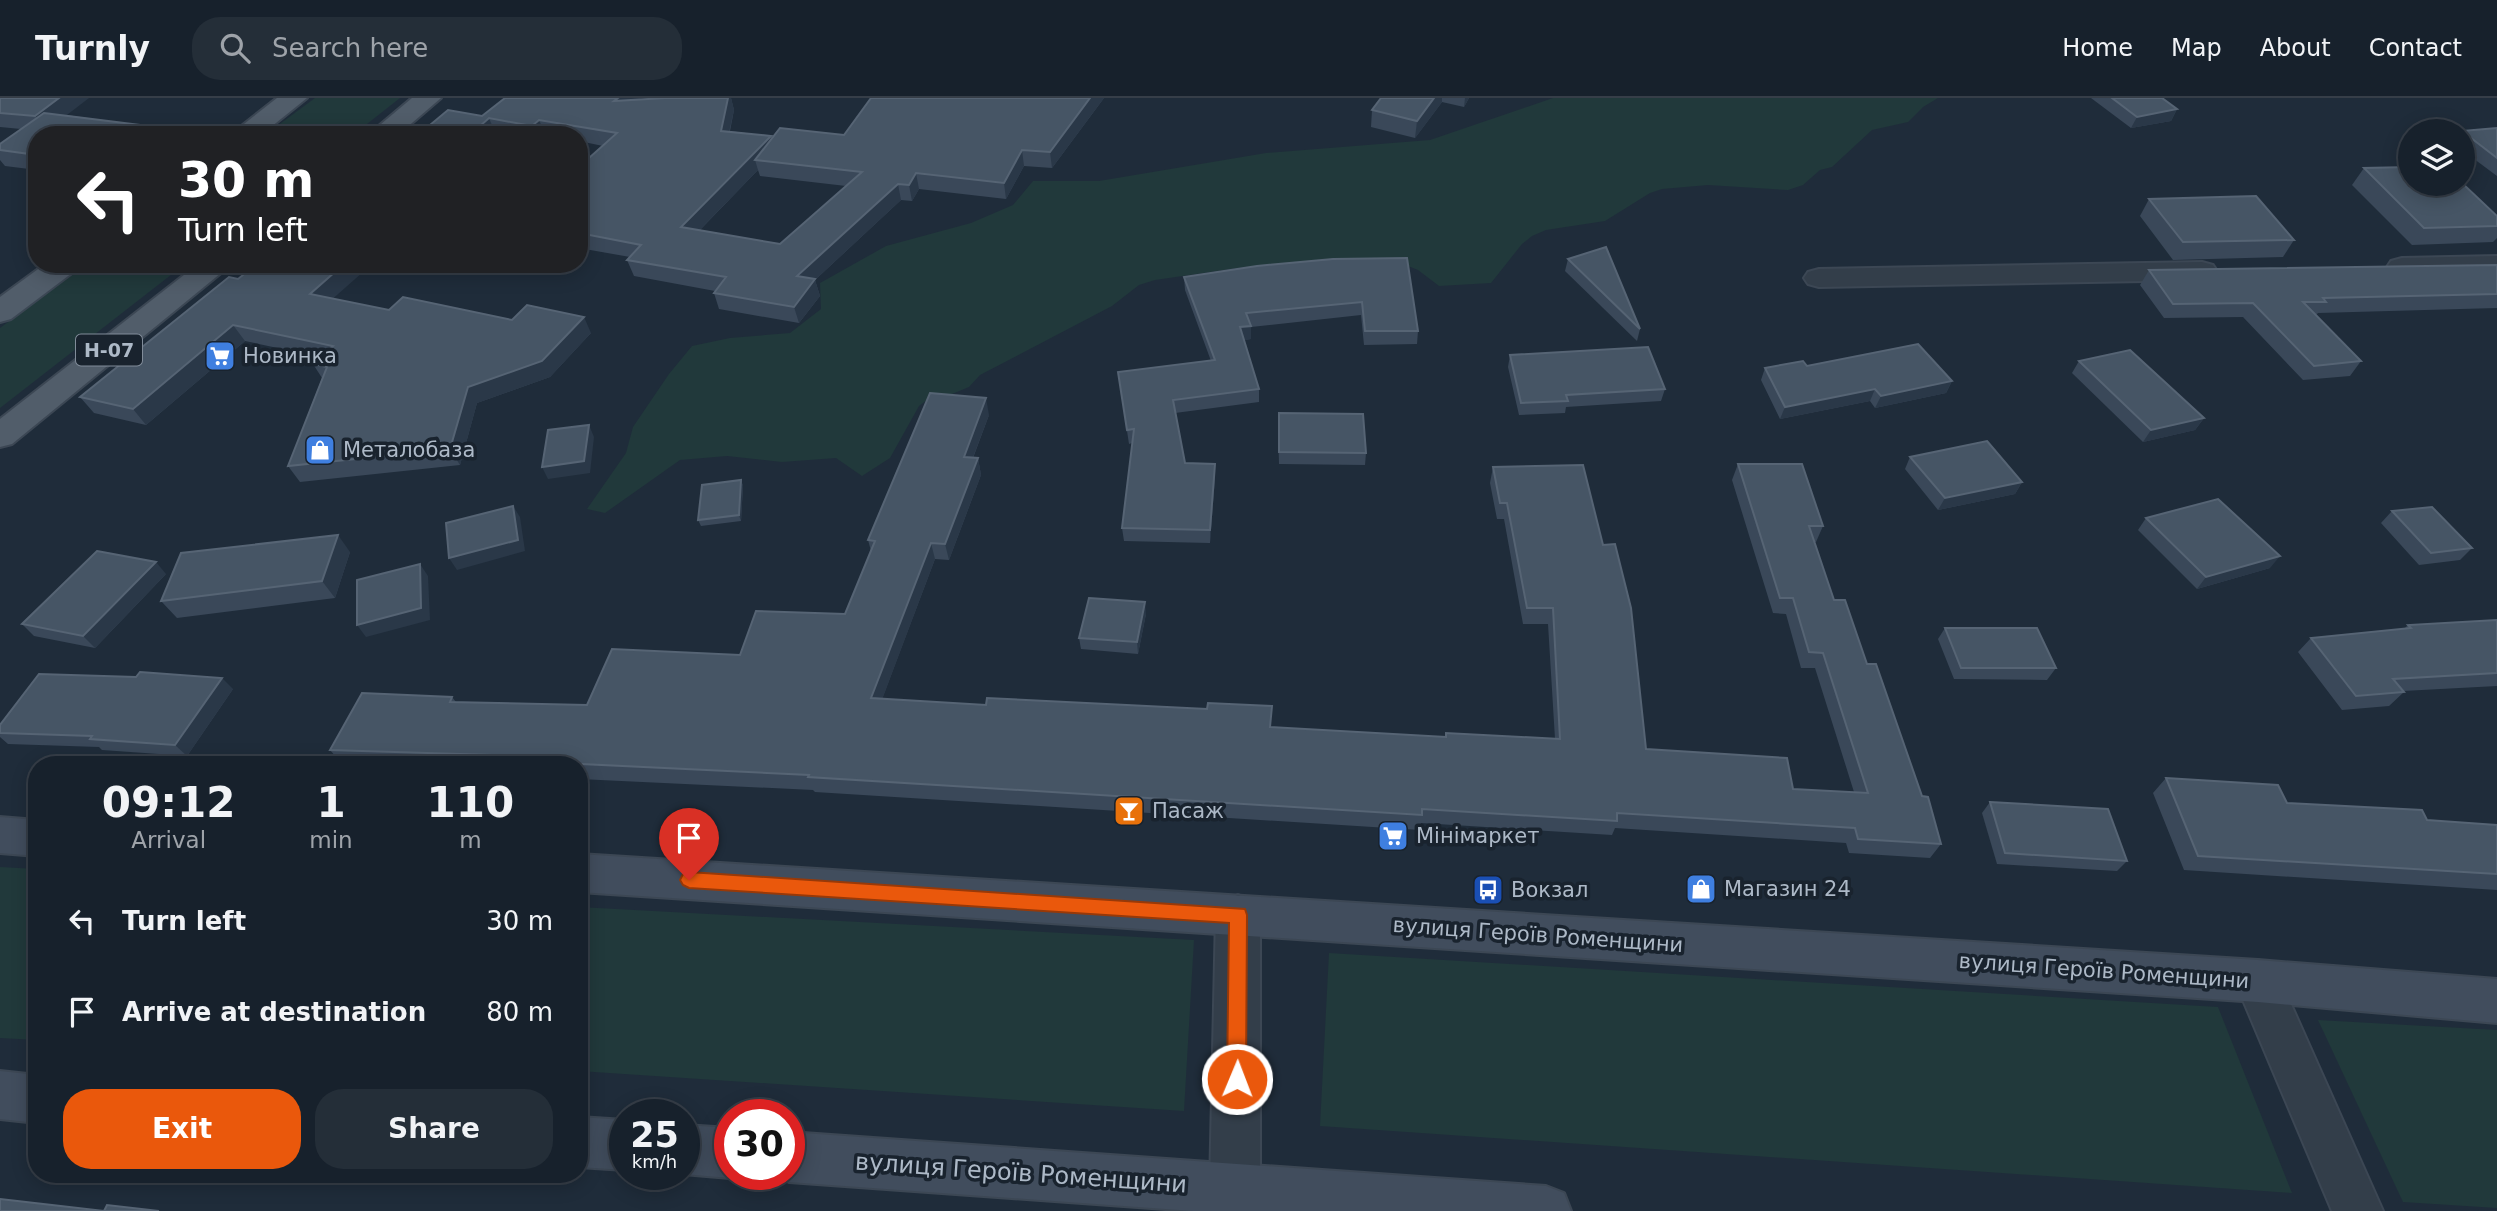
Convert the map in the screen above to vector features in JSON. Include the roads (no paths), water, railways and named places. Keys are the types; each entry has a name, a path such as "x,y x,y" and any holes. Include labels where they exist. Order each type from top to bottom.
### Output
{"main road":[{"path":"255,126 294,98"},
{"path":"392,126 428,98"},
{"path":"0,312 53,273"},
{"name":"Н-07","path":"0,436 206,273"}],"street":[{"path":"2374,267 2497,265"},
{"path":"1819,278 2223,270"},
{"path":"0,835 28,837"},
{"name":"вулиця Героїв Роменщини","path":"588,874 2258,981 2497,1001"},
{"path":"1238,915 1240,1200"},
{"path":"2258,981 2358,1211"},
{"path":"0,1095 28,1098"},
{"path":"588,1143 609,1144"},
{"name":"вулиця Героїв Роменщини","path":"805,1159 1240,1200 1546,1211"}],"place":[{"name":"Новинка","path":"220,356"},
{"name":"Металобаза","path":"320,450"},
{"name":"Пасаж","path":"1129,811"},
{"name":"Мінімаркет","path":"1393,836"},
{"name":"Магазин 24","path":"1701,889"},
{"name":"Вокзал","path":"1488,890"}]}
